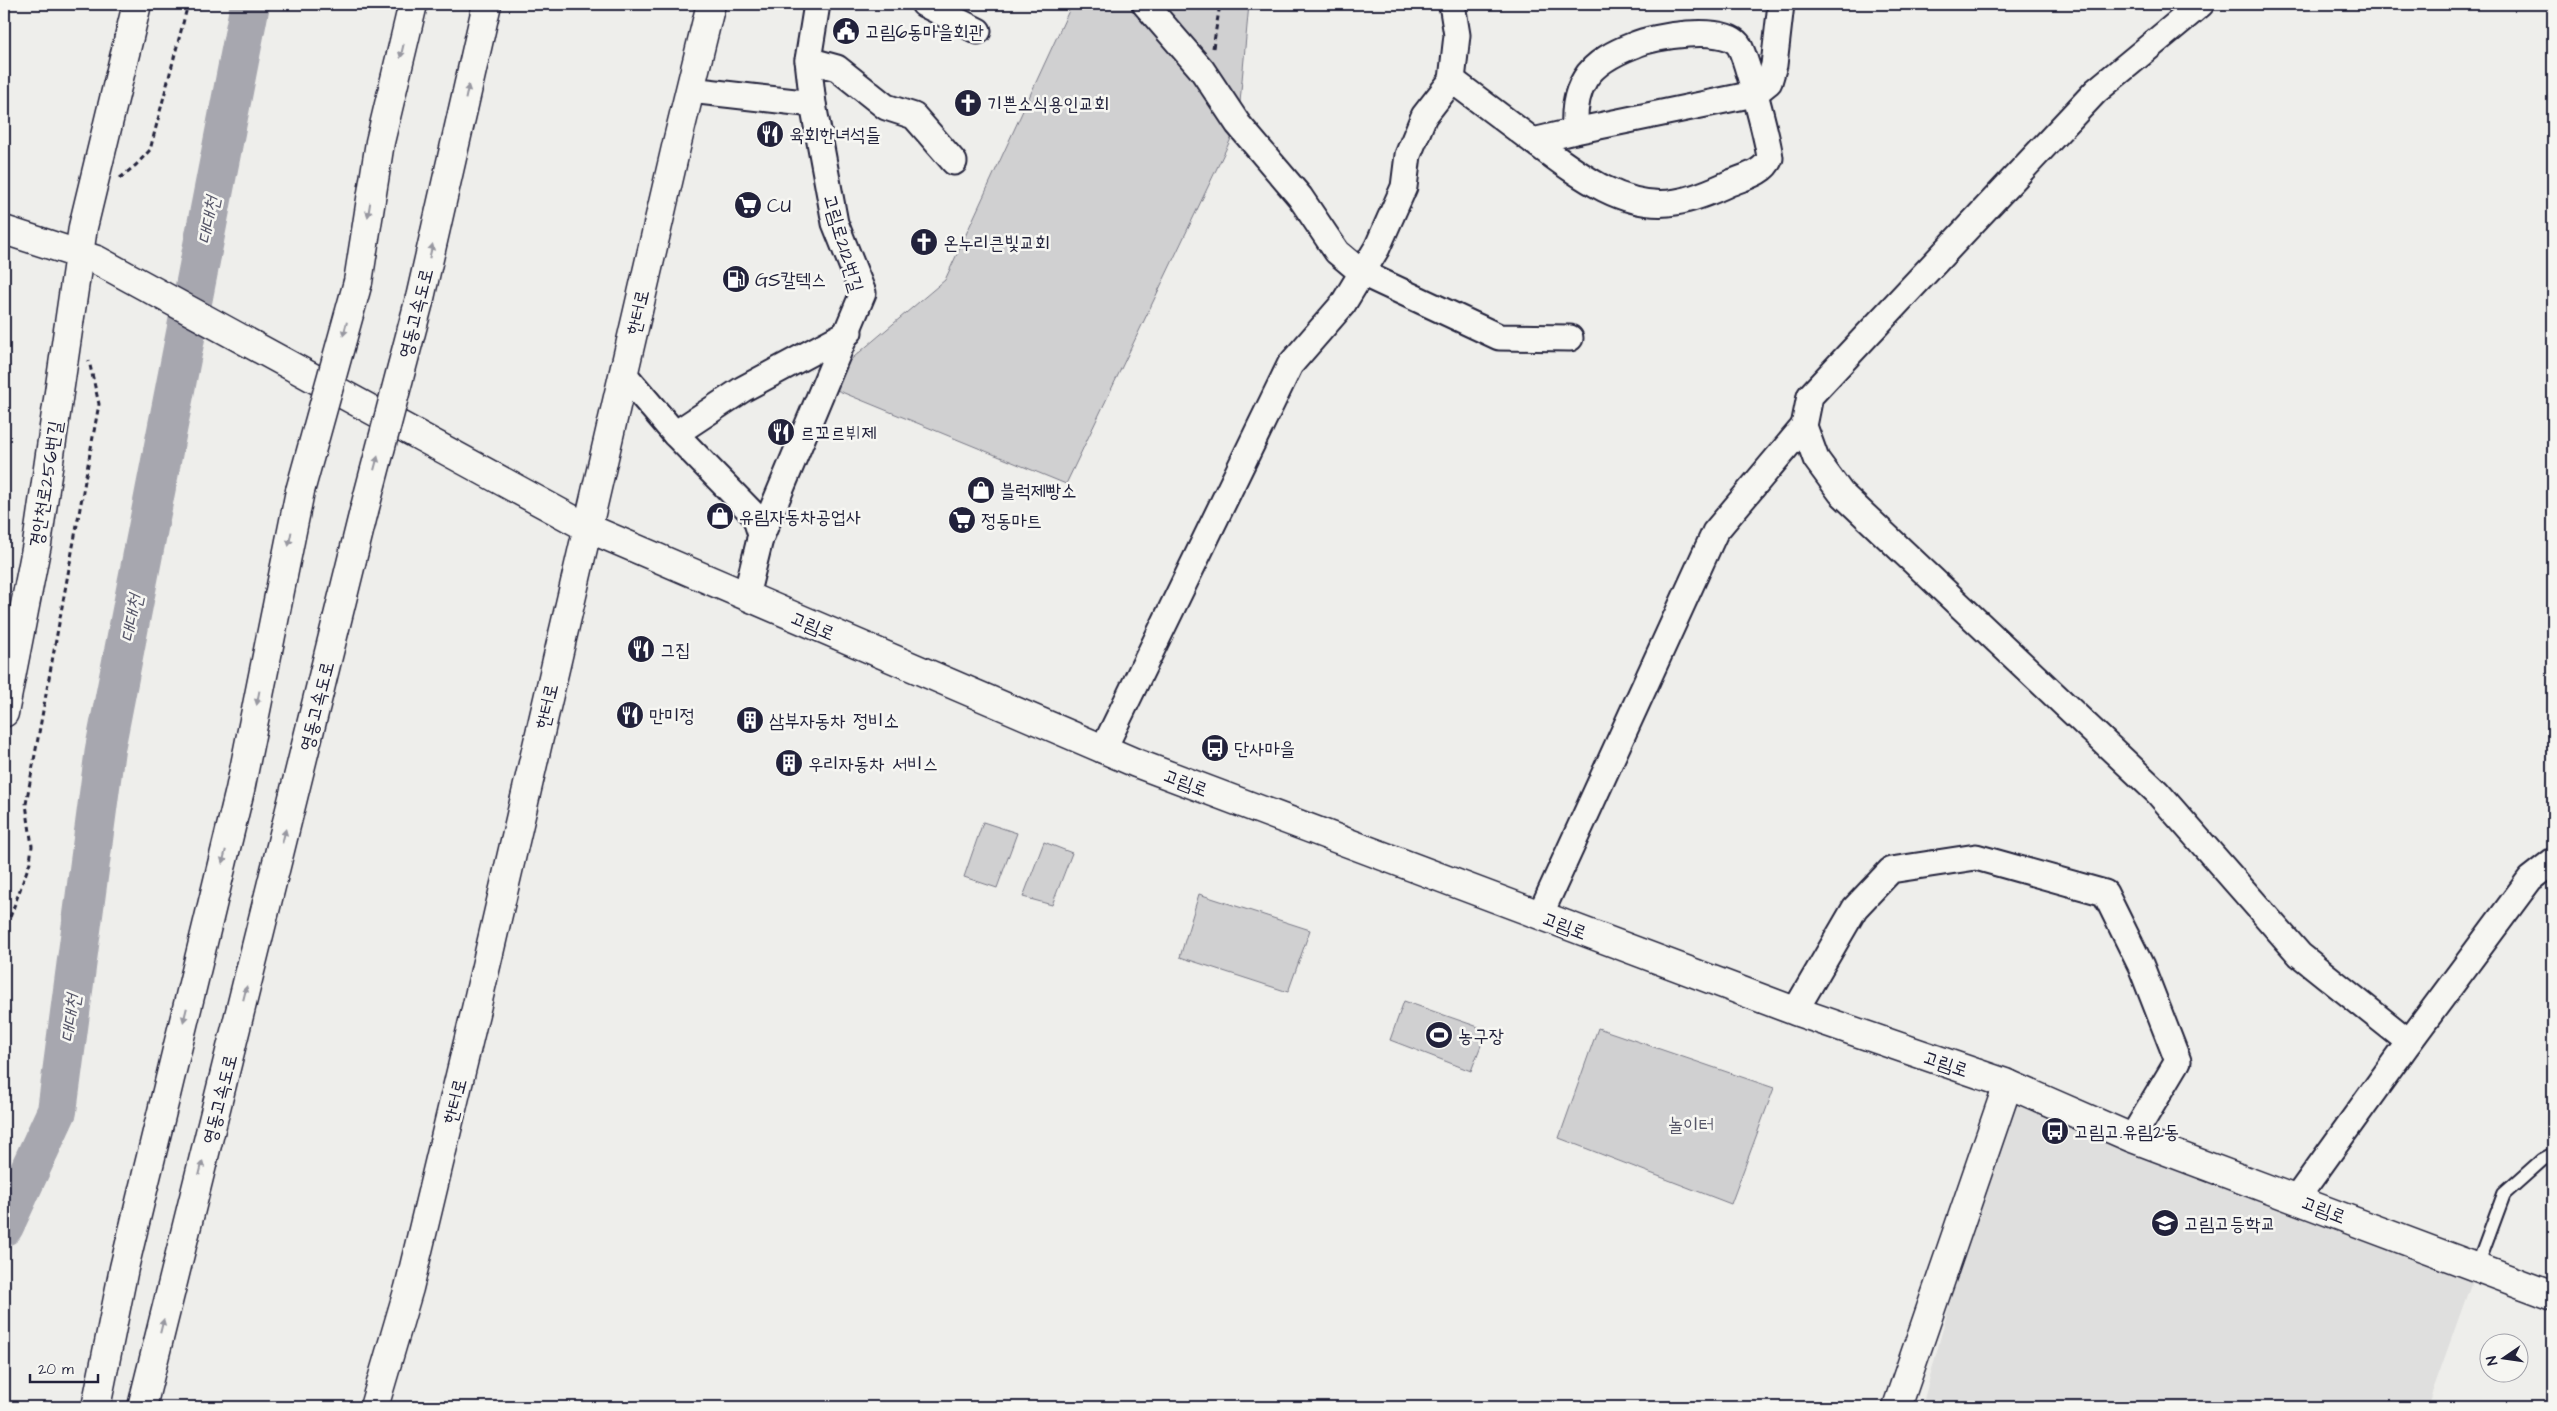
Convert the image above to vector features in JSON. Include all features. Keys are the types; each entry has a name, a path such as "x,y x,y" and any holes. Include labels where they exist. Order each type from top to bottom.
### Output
{"main road":[{"name":"경안천로256번길","path":"4,713 89,259 83,228 137,4"},
{"path":"96,1407 124,1268 240,790 300,491 358,282 380,142 413,4"},
{"name":"영동고속도로","path":"142,1407 364,511 420,298 487,4"},
{"name":"한터로","path":"374,1407 409,1288 711,4"},
{"path":"4,230 89,259"},
{"name":"고림로","path":"89,259 249,342 588,528 1104,750 1795,1011 2008,1084 2132,1138 2553,1296"},
{"path":"1897,1407 2008,1084"}],"street":[{"name":"고림로212번길","path":"746,596 760,539 838,351 849,332 863,293 835,223 813,104 808,60 817,4"},
{"path":"924,4 978,31"},
{"path":"1145,4 1208,79 1238,124 1300,197 1337,252 1362,273 1499,337 1570,338"},
{"path":"1104,750 1290,365 1342,304 1376,248 1404,186 1408,156 1424,116 1452,80 1457,35 1452,4"},
{"path":"1533,141 1754,94 1769,82 1779,34 1781,4"},
{"path":"1540,915 1715,532 1804,426 1810,396 2096,91 2201,4"},
{"path":"1452,80 1533,141 1596,185 1637,199 1655,203 1675,202 1714,191 1760,171 1768,164 1770,158 1754,94 1738,44 1724,35 1702,32 1636,44 1603,60 1585,79 1575,102 1575,131"},
{"path":"808,60 838,68 886,107 914,116 954,162"},
{"path":"690,90 813,104"},
{"path":"675,434 743,389 849,332"},
{"path":"624,373 675,434 755,516 760,539"},
{"path":"1804,426 1816,459 1841,493 2157,792 2300,955 2409,1042"},
{"path":"1795,1011 1855,908 1891,870 1976,856 2106,893 2141,966 2178,1060 2132,1138"},
{"path":"2296,1199 2530,879 2553,861"}],"lane":[{"path":"2477,1267 2504,1194 2542,1160 2553,1154"}],"path":[{"path":"116,183 150,150 188,4"},
{"path":"1208,79 1220,4"},
{"path":"4,934 30,862 32,846 26,804 99,404 92,366 88,358"}],"shaded area":[{"name":"고림고등학교","path":"2008,1084 2477,1267 2427,1407 1922,1407"}],"green space":[{"path":"1072,4 1249,4 1238,124 1066,484 822,384 945,280"},
{"path":"983,822 1017,833 997,888 964,877"},
{"path":"1044,842 1072,853 1052,905 1023,897"},
{"path":"1199,894 1310,930 1288,992 1180,957"},
{"name":"농구장","path":"1404,1001 1487,1030 1471,1071 1390,1040"},
{"name":"놀이터","path":"1598,1028 1774,1088 1731,1204 1559,1138"}],"waterway":[{"name":"대대천","path":"4,1226 57,1111 105,749 250,4"}],"place":[{"name":"고림6동마을회관","path":"846,31"},
{"name":"기쁜소식용인교회","path":"968,103"},
{"name":"육회한녀석들","path":"770,134"},
{"name":"CU","path":"748,205"},
{"name":"온누리큰빛교회","path":"924,242"},
{"name":"GS칼텍스","path":"736,279"},
{"name":"르꼬르뷔제","path":"781,432"},
{"name":"블럭제빵소","path":"981,490"},
{"name":"유림자동차공업사","path":"720,516"},
{"name":"정동마트","path":"962,520"},
{"name":"그집","path":"641,649"},
{"name":"만미정","path":"630,715"},
{"name":"삼부자동차 정비소","path":"750,720"},
{"name":"단사마을","path":"1215,748"},
{"name":"우리자동차 서비스","path":"789,763"},
{"name":"농구장","path":"1439,1035"},
{"name":"고림고.유림2동","path":"2055,1131"},
{"name":"고림고등학교","path":"2165,1223"}]}
